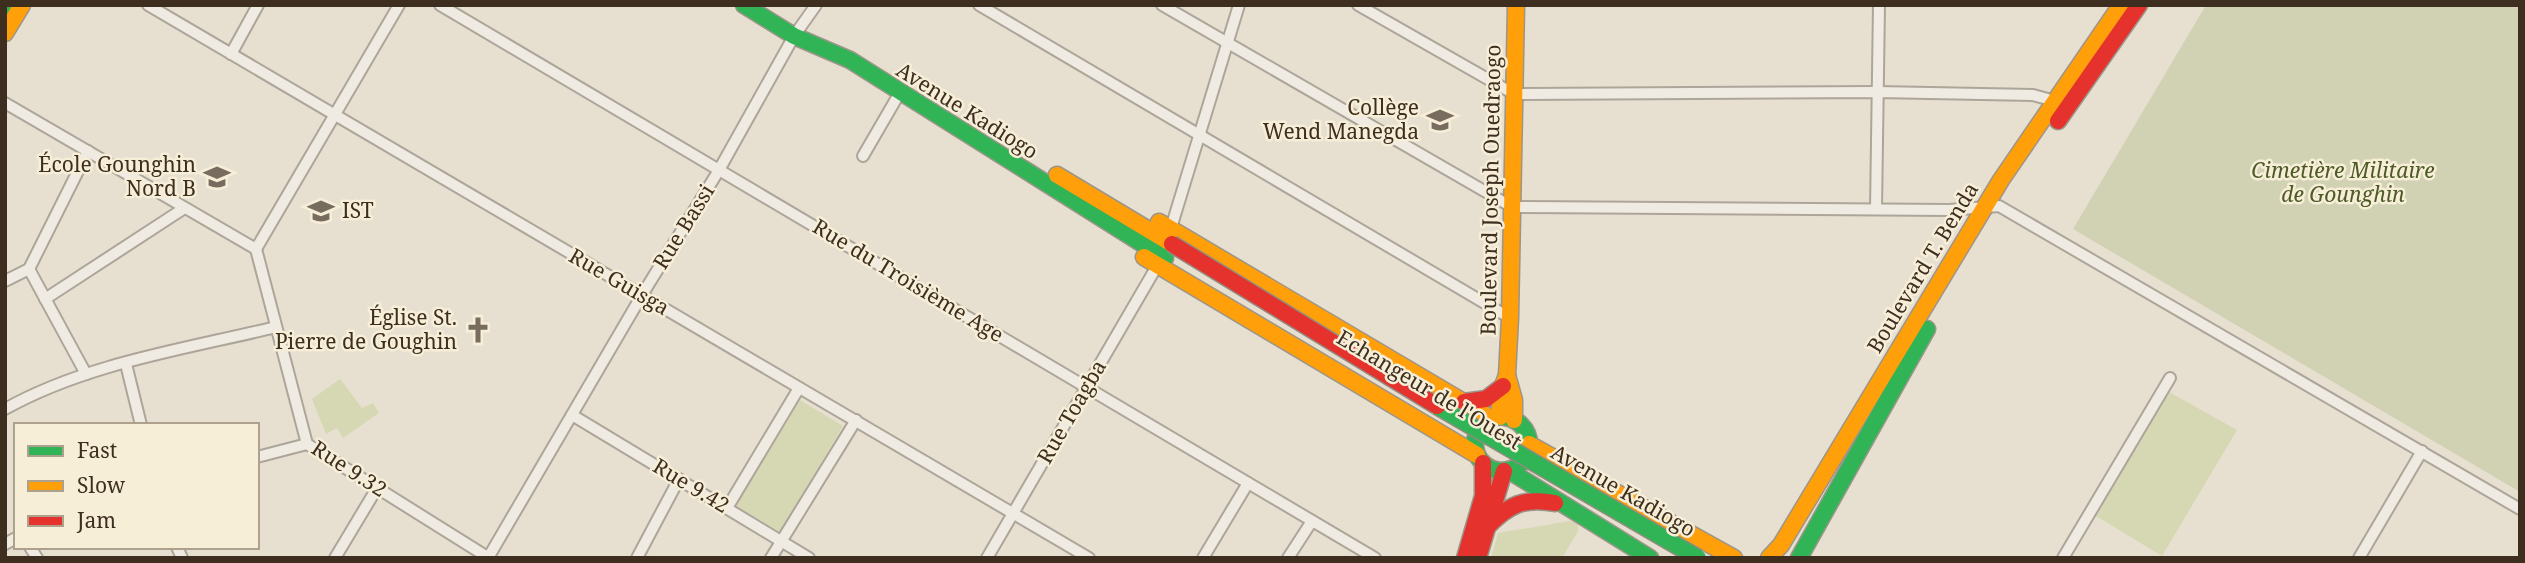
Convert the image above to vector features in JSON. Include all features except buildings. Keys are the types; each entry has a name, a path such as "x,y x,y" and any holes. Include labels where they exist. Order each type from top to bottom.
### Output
{"main road":[{"path":"5,33 22,5"},
{"name":"Avenue Kadiogo","path":"744,5 798,30 850,60 899,94 1122,223"},
{"name":"Avenue Kadiogo","path":"770,5 798,30 1166,249"},
{"name":"Boulevard Joseph Ouedraogo","path":"1502,418 1514,400 1505,380 1510,318 1516,5"},
{"name":"Boulevard T. Benda","path":"1769,558 1788,533 2055,100 2121,5"},
{"name":"Boulevard T. Benda","path":"1799,558 1992,206 2139,5"},
{"path":"1122,223 1152,219 1166,249 1480,459 1506,471 1650,558"},
{"path":"1166,249 1464,402 1525,429 1529,444 1524,461 1506,471 1478,558"},
{"name":"Echangeur de l'Ouest","path":"1166,249 1492,439"},
{"name":"Echangeur de l'Ouest","path":"1166,249 1673,558"},
{"path":"1464,402 1486,399 1505,380"},
{"path":"1465,558 1483,496 1476,438 1479,429 1502,418"},
{"name":"Avenue Kadiogo","path":"1492,439 1698,558"},
{"path":"1529,444 1734,558"},
{"path":"1487,527 1512,504 1523,500 1534,498 1566,506"}],"street":[{"name":"Rue Guisga","path":"148,5 1089,558"},
{"path":"231,54 258,5"},
{"path":"5,103 183,209 256,249 399,5"},
{"name":"Rue du Troisième Age","path":"440,5 1375,558"},
{"name":"Rue Bassi","path":"489,558 642,295 719,170 798,30 816,5"},
{"path":"979,5 1510,318"},
{"path":"1162,5 1511,206 1876,209 1992,206 2520,509"},
{"name":"Rue Toagba","path":"987,558 1166,249 1239,5"},
{"path":"1358,5 1514,94 1878,92 2033,95 2055,100"},
{"path":"1876,209 1879,5"},
{"path":"863,156 899,94"},
{"path":"5,281 29,269 88,151"},
{"path":"45,299 183,209"},
{"name":"Rue 9.32","path":"256,249 307,444 489,558"},
{"path":"29,269 86,374"},
{"path":"5,409 27,396 86,374 276,327"},
{"path":"126,364 141,423"},
{"path":"2063,558 2169,378"},
{"path":"727,508 799,388"},
{"name":"Rue 9.42","path":"572,415 809,558"},
{"path":"771,558 856,421"},
{"path":"259,456 307,444"},
{"path":"2358,558 2422,451"},
{"path":"637,558 679,479"},
{"path":"1203,558 1248,483"},
{"path":"335,558 377,488"},
{"path":"1288,558 1312,521"}],"green space":[{"name":"Cimetière Militaire de Gounghin","path":"2206,5 2520,5 2520,492 2073,229"},
{"path":"340,379 362,408 373,403 379,413 343,438 337,428 326,434 312,399"},
{"path":"2169,392 2237,430 2162,556 2096,516"},
{"path":"800,400 843,426 780,532 736,506"},
{"path":"1570,521 1578,524 1578,531 1562,558 1491,558 1498,533"}],"traffic: fast":[{"path":"744,5 794,36 850,60 1165,258"},
{"path":"1799,558 1927,329"},
{"path":"1437,406 1698,558"},
{"path":"1502,417 1521,425 1529,444 1521,463 1502,471 1483,463 1475,444 1483,425 1502,417"},
{"path":"1508,470 1650,558"}],"traffic: slow":[{"path":"5,33 22,5"},
{"path":"1500,417 1500,394 1507,375 1510,318 1516,5"},
{"path":"1769,558 1781,545 2001,180 2121,5"},
{"path":"1057,175 1172,244"},
{"path":"1159,222 1492,419"},
{"path":"1144,257 1477,455"},
{"path":"1507,375 1514,400 1514,420"},
{"path":"1529,444 1734,558"}],"traffic: jam":[{"path":"2058,121 2139,5"},
{"path":"1172,244 1437,406"},
{"path":"1464,402 1486,399 1503,386"},
{"path":"1465,558 1483,496 1483,463"},
{"path":"1478,558 1504,471"},
{"path":"1487,527 1517,504 1534,501 1555,503"}],"place":[{"name":"Collège Wend Manegda","path":"1440,120"},
{"name":"École Gounghin Nord B","path":"217,177"},
{"name":"IST","path":"321,211"},
{"name":"Église St. Pierre de Goughin","path":"478,330"}]}
